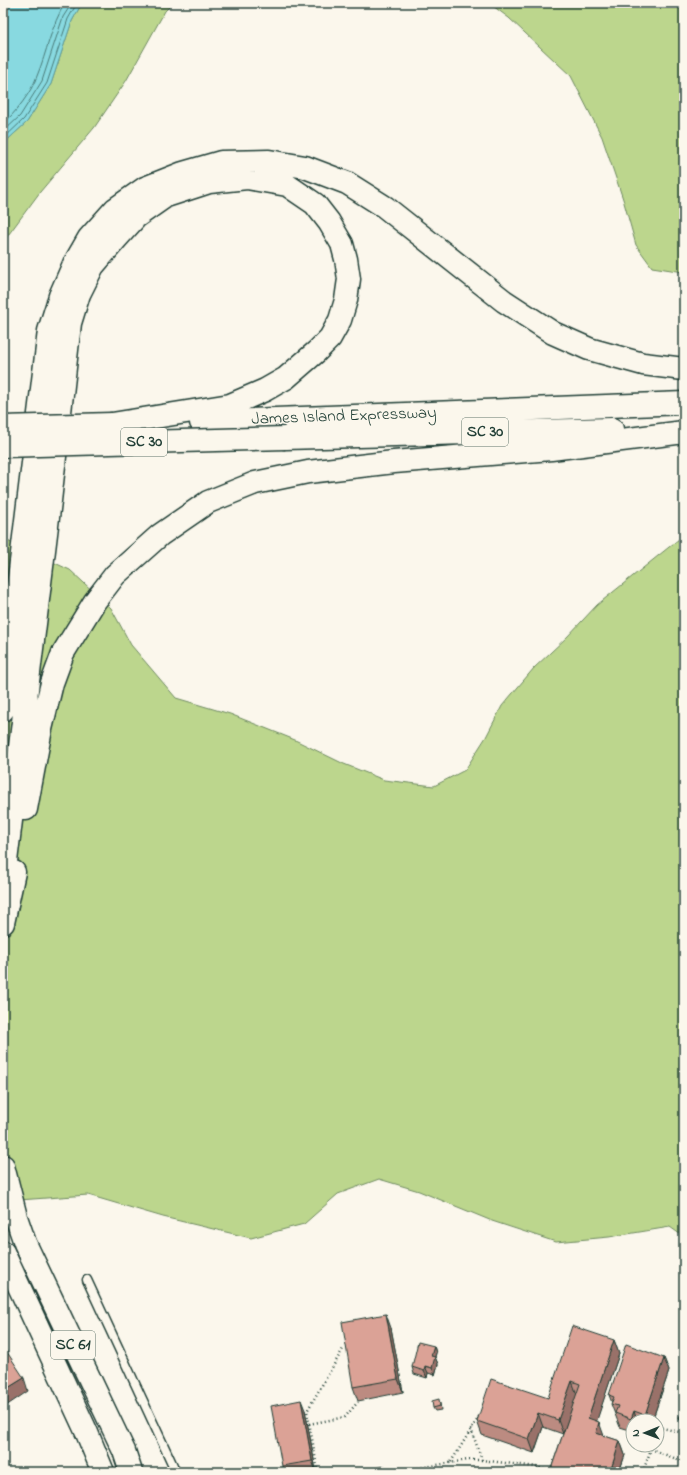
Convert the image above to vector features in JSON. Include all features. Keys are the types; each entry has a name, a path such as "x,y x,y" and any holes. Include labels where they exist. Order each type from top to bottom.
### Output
{"highway":[{"path":"3,710 49,331 60,296 71,270 89,238 114,209 145,188 184,173 221,162 269,161 304,167 347,183 385,207 504,301 553,333 589,350 643,364 684,369"},
{"path":"3,886 70,323 79,294 93,266 117,238 136,217 166,196 209,182 247,178 287,185 315,204 329,222 342,244 349,279 346,300 342,313 330,338 286,378 265,390 230,405 112,424"},
{"name":"James Island Expressway","path":"3,427 310,418 684,403"},
{"name":"James Island Expressway","path":"3,446 684,426"},
{"path":"3,923 41,729 52,683 63,653 95,601 115,575 160,535 208,502 255,483 308,472 394,462 550,449 684,432"},
{"name":"SC 61","path":"3,1166 24,1243 124,1451 131,1472"},
{"name":"SC 61","path":"3,1252 87,1433 103,1472"}],"lane":[{"path":"87,1280 176,1472"}],"path":[{"path":"318,1472 307,1411 343,1349"},
{"path":"310,1424 345,1417 358,1402"},
{"path":"451,1462 482,1411"},
{"path":"471,1429 482,1460"},
{"path":"665,1429 684,1433"},
{"path":"643,1472 650,1453"},
{"path":"661,1453 684,1462"},
{"path":"394,1472 451,1462 482,1460 537,1467 551,1472"},
{"path":"535,1472 537,1467"}],"green space":[{"path":"82,3 173,3 165,11 126,81 94,128 40,192 3,242 3,144 27,122 51,84 72,21"},
{"path":"489,3 684,3 684,272 652,267 636,245 623,199 602,137 571,76 509,18"},
{"path":"684,535 684,1237 670,1227 609,1237 556,1242 492,1221 419,1191 379,1179 338,1194 304,1224 251,1238 163,1217 88,1195 3,1202 3,539 70,570 111,608 131,645 176,698 230,714 295,740 344,764 384,780 434,786 465,770 486,737 502,706 534,668 567,637 597,605"}],"water":[{"path":"3,3 82,3 72,21 51,84 27,122 3,144"}],"building":[{"path":"386,1314 398,1379 353,1387 342,1322"},
{"path":"572,1326 614,1340 588,1418 599,1422 596,1433 620,1441 610,1472 550,1472 580,1384 572,1381 558,1420 538,1413 529,1439 477,1421 491,1379 548,1398"},
{"path":"418,1342 434,1346 431,1356 435,1357 432,1368 425,1366 424,1371 412,1367"},
{"path":"626,1344 664,1358 646,1413 634,1411 633,1413 625,1413 625,1417 615,1413 618,1406 611,1404 614,1397 609,1395"},
{"path":"3,1346 24,1378 3,1391"},
{"path":"439,1399 440,1406 433,1408 432,1401"},
{"path":"301,1400 312,1461 282,1466 271,1406"},
{"path":"684,1411 684,1422 679,1417"},
{"path":"385,1466 386,1472 352,1472"}]}
